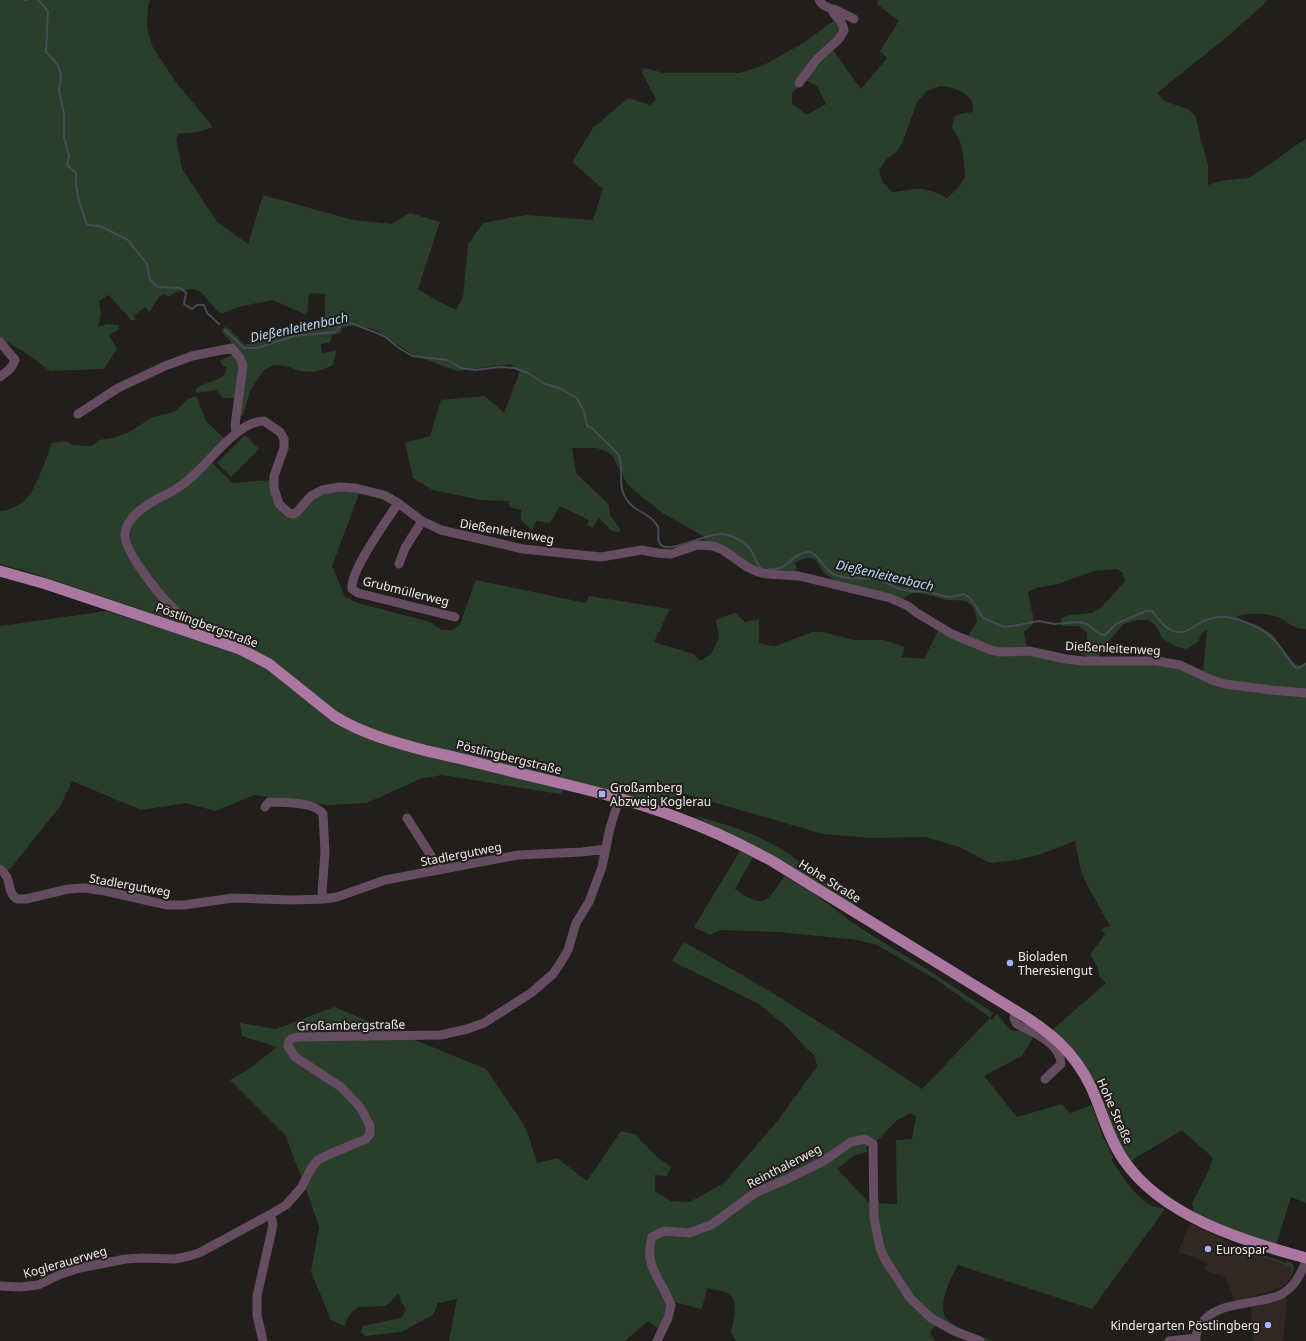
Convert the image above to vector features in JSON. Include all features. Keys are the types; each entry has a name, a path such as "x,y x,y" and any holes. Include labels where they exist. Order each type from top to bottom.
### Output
{"main road":[{"name":"Pöstlingbergstraße","path":"0,571 186,630 240,649 260,658 334,716 369,734 398,743 619,799"},
{"name":"Hohe Straße","path":"619,799 684,819 753,850 1038,1024 1054,1037 1076,1062 1091,1088 1116,1148 1130,1169 1149,1188 1170,1204 1218,1228 1257,1244 1306,1258"}],"street":[{"path":"819,0 823,5 854,19"},
{"path":"799,83 817,59 838,40 844,32 842,21 832,9"},
{"path":"0,342 15,360 10,369 0,377"},
{"path":"78,414 118,388 165,366 192,356 232,348 240,358 243,366 235,425 236,434"},
{"name":"Dießenleitenweg","path":"186,630 187,626 183,620 157,590 132,554 125,539 126,529 137,513 148,504 185,482 200,470 228,439 254,423 261,421 268,424 282,435 284,444 274,476 274,488 279,504 289,513 293,514 297,512 309,498 317,492 328,488 359,488 387,497 398,503 422,521 448,533 534,551 602,557 642,550 668,554 698,545 713,546 723,550 747,567 758,572 799,576 901,602 952,634 991,650 1000,652 1029,651 1066,659 1084,661 1156,661 1180,665 1212,680 1225,684 1306,693"},
{"name":"Grubmüllerweg","path":"398,503 362,559 353,580 352,589 358,593 455,617"},
{"name":"Grubmüllerweg","path":"399,564 405,548 422,521"},
{"name":"Großambergstraße","path":"271,1214 286,1205 297,1194 318,1160 362,1142 370,1134 370,1126 354,1100 334,1081 295,1057 288,1046 290,1040 298,1037 441,1035 476,1026 496,1016 540,986 553,974 568,950 576,923 593,893 602,867 610,828 619,799"},
{"path":"265,807 269,802 295,804 316,808 323,814 325,853 322,892 324,900"},
{"path":"407,818 440,870"},
{"name":"Stadlergutweg","path":"0,869 7,876 12,894 17,899 21,900 62,890 80,888 105,891 167,905 184,905 233,898 324,900 338,897 385,880 527,854 582,852 606,849"},
{"path":"1016,1011 1014,1015 1015,1022 1019,1026 1043,1038 1056,1049 1061,1059 1061,1064 1045,1079"},
{"name":"Reinthalerweg","path":"657,1341 668,1318 671,1305 654,1272 650,1253 652,1237 664,1231 689,1233 711,1225 755,1193 822,1162 851,1142 865,1139 873,1144 874,1218 880,1248 886,1261 910,1298 931,1318 954,1331 980,1341"},
{"path":"263,1341 257,1315 257,1296 273,1225 271,1214"},
{"name":"Koglerauerweg","path":"0,1286 20,1287 38,1285 61,1274 80,1268 126,1259 175,1259 189,1256 206,1249 271,1214"},
{"path":"1169,1341 1196,1339 1197,1331 1205,1318 1217,1310 1281,1294 1292,1286 1297,1280 1306,1262"}],"shaded area":[{"path":"1190,1223 1239,1247 1286,1263 1287,1261 1290,1262 1294,1267 1292,1275 1287,1283 1278,1289 1235,1301 1225,1277 1204,1270 1207,1262 1178,1252"},
{"name":"Kindergarten Pöstlingberg","path":"1285,1297 1287,1299 1283,1341 1253,1341 1251,1307"}],"green space":[{"path":"0,0 150,0 148,6 147,27 152,46 175,81 213,127 197,132 180,133 176,138 182,169 217,222 248,244 263,195 353,220 392,224 410,213 440,222 418,289 456,310 463,297 468,244 483,223 526,215 593,220 603,189 572,162 593,128 628,98 651,105 656,99 642,73 643,68 664,73 740,73 764,65 803,43 836,19 840,32 829,45 861,89 887,58 880,51 899,21 878,5 877,0 1268,0 1233,32 1157,93 1164,101 1188,109 1196,117 1208,164 1208,185 1220,181 1248,178 1306,139 1306,629 1297,628 1281,619 1268,615 1251,614 1236,617 1259,626 1272,634 1294,663 1300,666 1306,662 1306,691 1225,682 1203,673 1207,630 1202,633 1198,642 1186,649 1175,646 1162,638 1156,626 1149,620 1136,620 1124,624 1105,645 1098,658 1087,657 1080,653 1087,644 1087,633 1079,626 1062,626 1061,618 1070,615 1092,613 1101,608 1125,581 1123,573 1117,569 1094,571 1058,584 1036,588 1028,592 1034,622 1024,632 1027,648 1000,649 967,638 977,622 973,608 966,601 945,599 916,593 910,594 902,600 861,591 832,579 821,570 815,560 810,558 802,559 795,563 797,568 795,571 759,569 705,541 703,536 664,514 627,484 613,457 608,452 597,448 572,448 576,473 609,505 610,515 621,530 619,532 612,531 599,518 592,528 587,525 589,520 560,506 550,523 536,521 532,530 521,520 521,510 509,507 509,501 480,500 433,490 413,478 405,443 430,436 441,400 485,396 504,413 520,371 510,364 457,371 413,355 376,330 357,325 342,328 341,333 332,335 330,342 321,344 322,353 336,351 333,365 314,372 299,371 286,366 274,365 264,370 251,389 243,415 240,416 237,398 223,398 215,390 198,393 196,392 196,389 200,386 219,379 225,373 227,368 221,364 220,360 240,352 222,332 225,327 231,330 245,345 264,339 280,331 325,325 325,294 309,293 307,315 272,300 238,307 223,313 218,312 201,292 193,289 176,292 168,297 164,294 158,298 149,312 145,307 133,316 136,319 132,321 109,295 99,301 101,313 98,327 107,324 118,325 118,330 109,335 117,349 104,369 50,371 26,353 0,338","holes":["805,80 817,86 826,104 806,115 792,103 792,93","940,86 958,90 972,101 973,112 955,116 952,128 960,142 963,154 965,177 958,188 947,198 932,191 921,189 893,192 882,182 879,170 886,160 898,150 917,102 927,91"]},
{"path":"196,396 206,421 225,439 183,480 153,498 122,534 179,622 26,571 0,564 0,511 15,507 27,498 40,475 52,443 66,441 72,445 90,446 99,440 113,438 129,432 153,417 174,412 188,399"},
{"path":"245,435 259,449 231,477 217,463"},
{"path":"211,462 233,483 272,480 273,493 295,513 318,495 329,491 360,491 332,566 345,597 358,603 430,622 442,630 453,630 461,624 476,580 586,603 589,596 670,609 654,642 693,654 700,661 711,654 719,638 716,620 735,613 745,622 759,619 759,643 766,645 776,646 812,632 822,632 854,640 884,640 905,647 901,657 924,659 939,629 990,652 1168,664 1212,682 1306,695 1306,1203 1291,1197 1276,1245 1235,1231 1194,1213 1192,1203 1207,1174 1213,1158 1182,1130 1129,1162 1118,1143 1104,1112 1052,1030 1106,983 1099,976 1098,968 1090,954 1105,935 1101,929 1110,926 1085,881 1080,867 1075,841 1041,854 1018,860 990,863 959,847 926,837 872,838 823,834 678,792 668,806 632,796 578,785 560,788 563,791 560,794 442,775 420,779 367,803 328,805 254,795 216,811 186,803 141,810 72,781 61,805 11,868 6,871 0,867 0,626 107,611 237,653 194,629 142,565 128,539 134,519"},
{"path":"696,816 746,832 774,845 809,868 863,911 787,864 712,826"},
{"path":"740,851 753,857 735,889 752,899 762,901 770,896 784,876 813,893 873,936 933,973 993,1013 990,1018 935,979 877,945 858,940 779,932 720,930 710,935 694,927"},
{"path":"684,942 804,1013 922,1089 990,1018 992,1020 997,1014 1010,1030 1023,1030 1034,1036 1022,1056 984,1076 1017,1117 1062,1104 1070,1113 1092,1105 1102,1135 1113,1157 1112,1161 1120,1174 1135,1192 1146,1202 1152,1206 1165,1209 1092,1309 958,1265 946,1292 943,1308 944,1315 958,1327 993,1341 981,1339 951,1327 933,1316 919,1304 900,1278 882,1242 875,1203 897,1204 896,1140 912,1139 916,1117 910,1113 896,1121 880,1138 875,1141 865,1137 856,1138 821,1160 751,1193 756,1196 792,1180 823,1163 852,1144 867,1143 867,1152 855,1155 837,1169 870,1204 879,1249 884,1261 899,1286 917,1309 936,1324 930,1333 935,1341 736,1341 731,1332 735,1305 731,1295 726,1292 707,1288 702,1309 674,1302 667,1307 659,1329 648,1321 625,1341 449,1341 457,1299 438,1303 433,1315 401,1332 365,1336 361,1332 363,1326 401,1318 406,1310 398,1294 386,1306 358,1307 348,1317 345,1326 331,1320 311,1272 319,1227 285,1135 230,1080 250,1068 277,1047 242,1036 240,1023 276,1029 334,1007 486,1069 523,1123 537,1163 557,1158 587,1181 621,1131 635,1134 656,1156 671,1167 667,1176 655,1175 655,1191 671,1201 690,1202 724,1183 780,1118 817,1066 815,1056 786,1026 759,1004 672,961"},
{"path":"1241,1247 1286,1263 1287,1261 1292,1263 1294,1267 1293,1272 1289,1278 1292,1267 1241,1249"}],"waterway":[{"name":"Dießenleitenbach","path":"38,0 48,11 46,52 57,64 61,75 59,91 64,113 64,138 69,156 67,165 76,173 77,193 87,225 100,226 128,240 147,264 150,280 158,287 181,288 186,293 184,304 192,309 197,305 204,305 207,313 219,324"},
{"name":"Dießenleitenbach","path":"225,330 244,348 257,348 294,336 335,332 341,325 351,323 384,336 412,356 448,360 461,368 475,370 501,367 514,368 528,373 543,383 561,389 577,398 584,412 587,426 592,428 619,456 621,461 621,483 624,494 630,504 650,517 657,525 658,541 661,545 666,547 674,547 714,535 723,534 731,536 748,547 757,564 763,570"},
{"name":"Dießenleitenbach","path":"767,570 780,568 797,556 805,552 809,552 815,555 831,573 840,577 870,578 885,582 904,590 928,592 949,597 964,594 969,597 983,618 1004,627 1039,621 1054,624 1079,622 1087,624 1100,634 1105,635 1116,624 1146,611 1152,611 1169,629 1177,632 1184,632 1199,623 1212,618 1233,618 1251,624 1270,636 1278,644 1295,667 1298,668 1306,664"}],"place":[{"name":"Großamberg Abzweig Koglerau","path":"602,794"},
{"name":"Bioladen Theresiengut","path":"1010,963"},
{"name":"Eurospar","path":"1208,1249"},
{"name":"Kindergarten Pöstlingberg","path":"1268,1325"}]}
